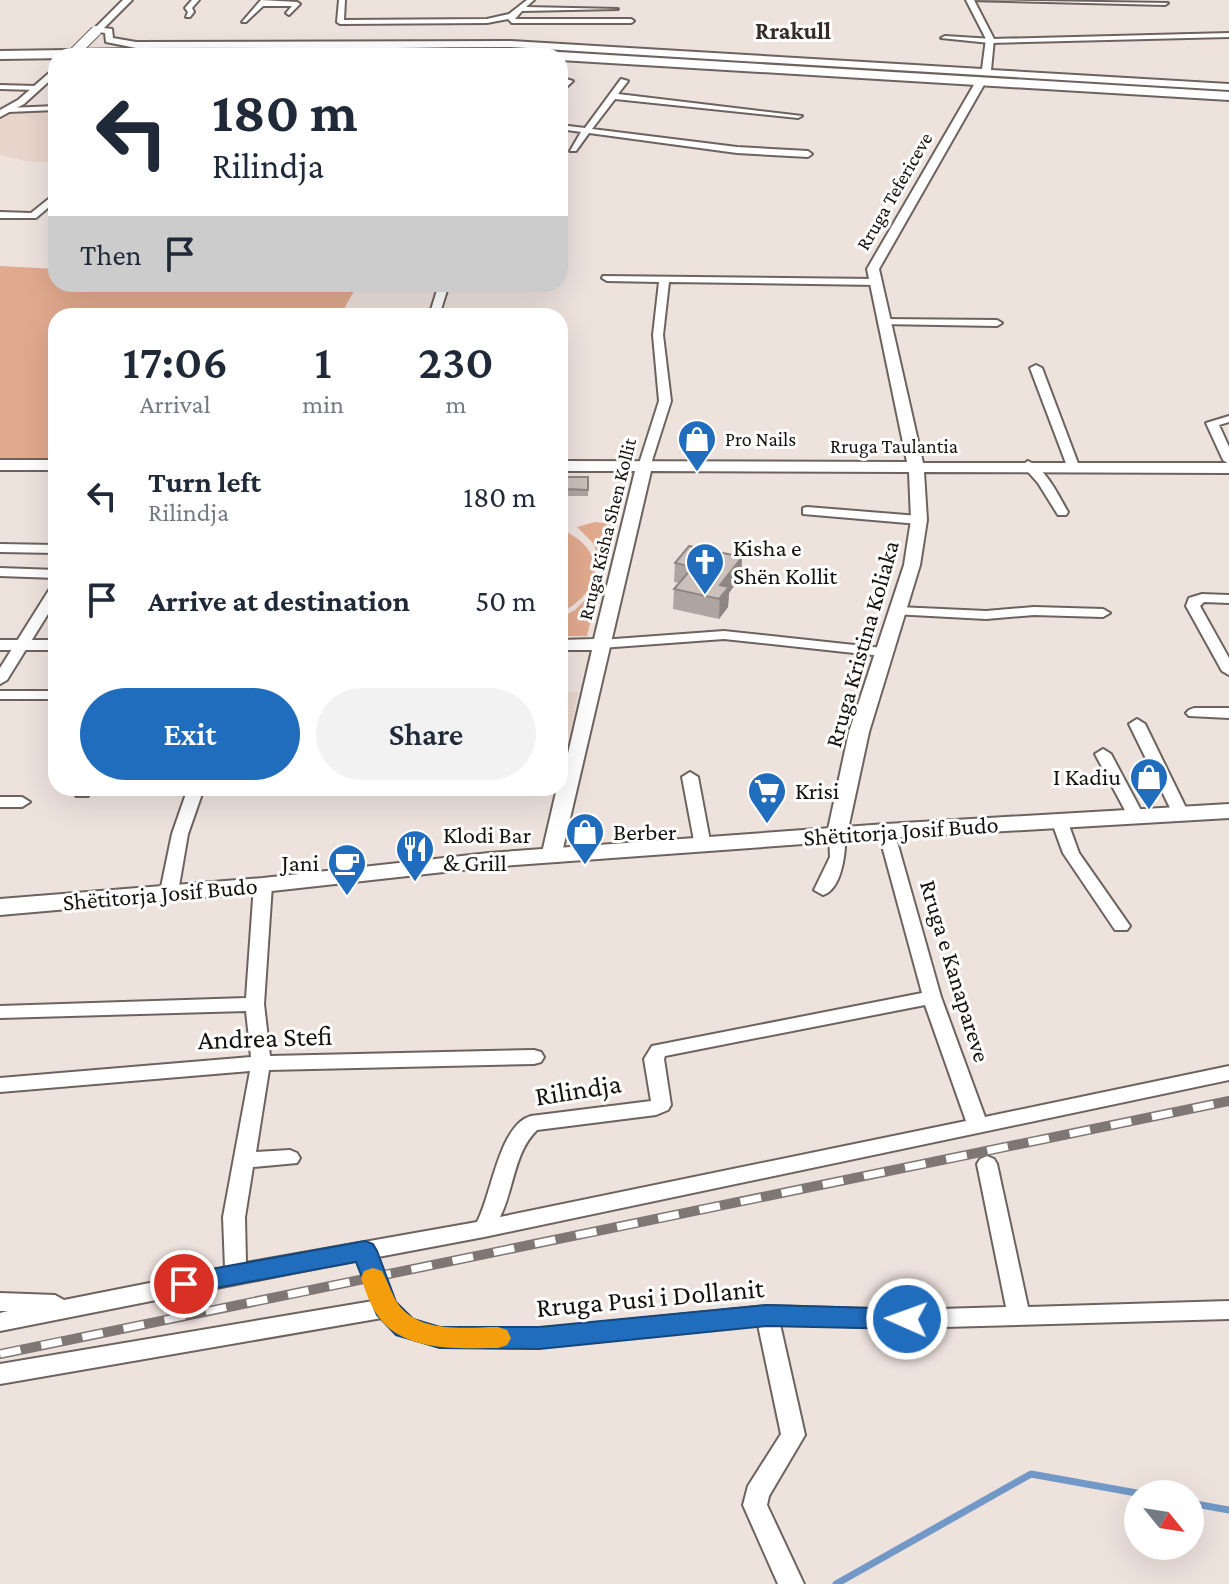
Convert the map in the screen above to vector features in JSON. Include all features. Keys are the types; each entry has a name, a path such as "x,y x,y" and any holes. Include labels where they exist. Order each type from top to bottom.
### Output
{"highway":[{"path":"285,48 398,48"},
{"path":"0,53 48,52"},
{"path":"0,53 48,53"},
{"path":"568,53 1229,93"},
{"path":"568,56 1229,93"},
{"path":"1060,85 1115,91"}],"main road":[{"name":"Shëtitorja Josif Budo","path":"0,907 837,834 1136,816 1228,814"}],"street":[{"path":"79,48 128,0"},
{"path":"188,16 191,12 188,8 196,0"},
{"path":"342,0 338,22 369,23 492,21 511,16 531,0"},
{"path":"983,78 990,40 970,0 1165,3"},
{"path":"244,21 263,2 297,4 289,13"},
{"path":"522,9 615,9"},
{"path":"511,16 512,21 518,22 631,21"},
{"path":"416,42 430,22"},
{"path":"354,42 369,23"},
{"path":"97,30 109,31 109,40 136,45 416,42 610,48 1115,91 1229,93"},
{"path":"945,38 990,40 1229,35"},
{"path":"568,57 1229,93"},
{"path":"4,112 48,78"},
{"name":"Rruga Tefericeve","path":"916,467 877,282 873,276 875,263 983,78"},
{"path":"573,149 624,81"},
{"path":"0,87 36,88"},
{"path":"612,96 798,116"},
{"path":"4,112 48,109"},
{"path":"568,129 737,150 808,154"},
{"path":"0,215 33,216 48,203"},
{"path":"607,278 877,282"},
{"name":"Rruga Kisha Shen Kollit","path":"568,785 644,467 665,401 658,335 664,279"},
{"path":"883,322 997,323"},
{"path":"1036,368 1073,466"},
{"path":"1229,419 1212,423 1229,460"},
{"path":"0,465 48,465"},
{"path":"1028,465 1043,481 1062,512"},
{"name":"Rruga Taulantia","path":"568,466 1028,465 1229,468"},
{"name":"Rruga Kristina Koliaka","path":"837,834 859,732 912,565 919,520 916,467"},
{"path":"807,511 919,520"},
{"path":"0,548 48,549"},
{"path":"0,572 48,574"},
{"path":"1229,599 1202,598 1194,601 1193,606 1229,671"},
{"path":"0,680 48,602"},
{"path":"898,611 986,615 1034,611 1103,613"},
{"path":"568,645 724,635 882,652"},
{"path":"0,645 48,645"},
{"path":"0,695 48,695"},
{"path":"1194,713 1229,713"},
{"path":"1137,724 1181,814"},
{"path":"1103,754 1136,816"},
{"path":"690,777 703,846"},
{"path":"169,892 180,834 193,796"},
{"name":"Rruga Kisha Shen Kollit","path":"551,857 565,796"},
{"path":"0,802 22,802"},
{"path":"1059,820 1071,853 1121,926"},
{"name":"Rruga e Kanapareve","path":"886,831 932,997 978,1125"},
{"path":"823,890 838,857 837,834"},
{"path":"236,1274 234,1217 261,1063 255,1004 263,885"},
{"name":"Rilindja","path":"484,1229 500,1195 510,1149 519,1133 531,1123 656,1108 661,1105 654,1059 659,1051 932,997"},
{"path":"0,1012 255,1004"},
{"name":"Andrea Stefi","path":"0,1085 261,1063 534,1057"},
{"path":"2,1314 77,1305 484,1229 1229,1073"},
{"path":"242,1160 290,1158"},
{"path":"987,1164 1018,1314"},
{"path":"0,1374 386,1308 365,1251"},
{"name":"Rruga Pusi i Dollanit","path":"386,1308 405,1327 440,1338 539,1338 767,1315 907,1319 1229,1310"},
{"path":"767,1315 793,1435 757,1494 755,1505 791,1584"}],"shaded area":[{"path":"48,110 48,162 0,155 0,117"},
{"path":"0,266 48,269 48,292 354,292 344,308 48,308 48,462 0,462"},
{"path":"595,522 613,524 604,570 593,543 577,527"},
{"path":"568,533 587,548 595,571 592,583 568,608"},
{"path":"594,591 598,592 587,636 568,636 568,614"},
{"path":"568,692 578,692 568,739"}],"building":[{"path":"568,477 588,477 588,490 568,489"},
{"path":"689,546 742,557 720,585 729,587 719,599 674,589 693,567 675,563"}],"waterway":[{"path":"836,1584 1031,1474 1124,1491"},
{"path":"1204,1506 1229,1510"}],"railway":[{"path":"0,1354 1229,1101"}],"slow traffic":[{"path":"373,1278 386,1308 405,1327 440,1338 498,1338"}],"place":[{"name":"Pro Nails","path":"697,473"},
{"name":"Kisha e Shën Kollit","path":"705,596"},
{"name":"I Kadiu","path":"1149,811"},
{"name":"Krisi","path":"767,825"},
{"name":"Berber","path":"585,866"},
{"name":"Klodi Bar & Grill","path":"415,883"},
{"name":"Jani","path":"347,897"}],"district":[{"name":"Rrakull","path":"793,31"}],"route":[{"path":"184,1284 365,1251 386,1308 405,1327 440,1338 539,1338 767,1315 907,1319"}]}
